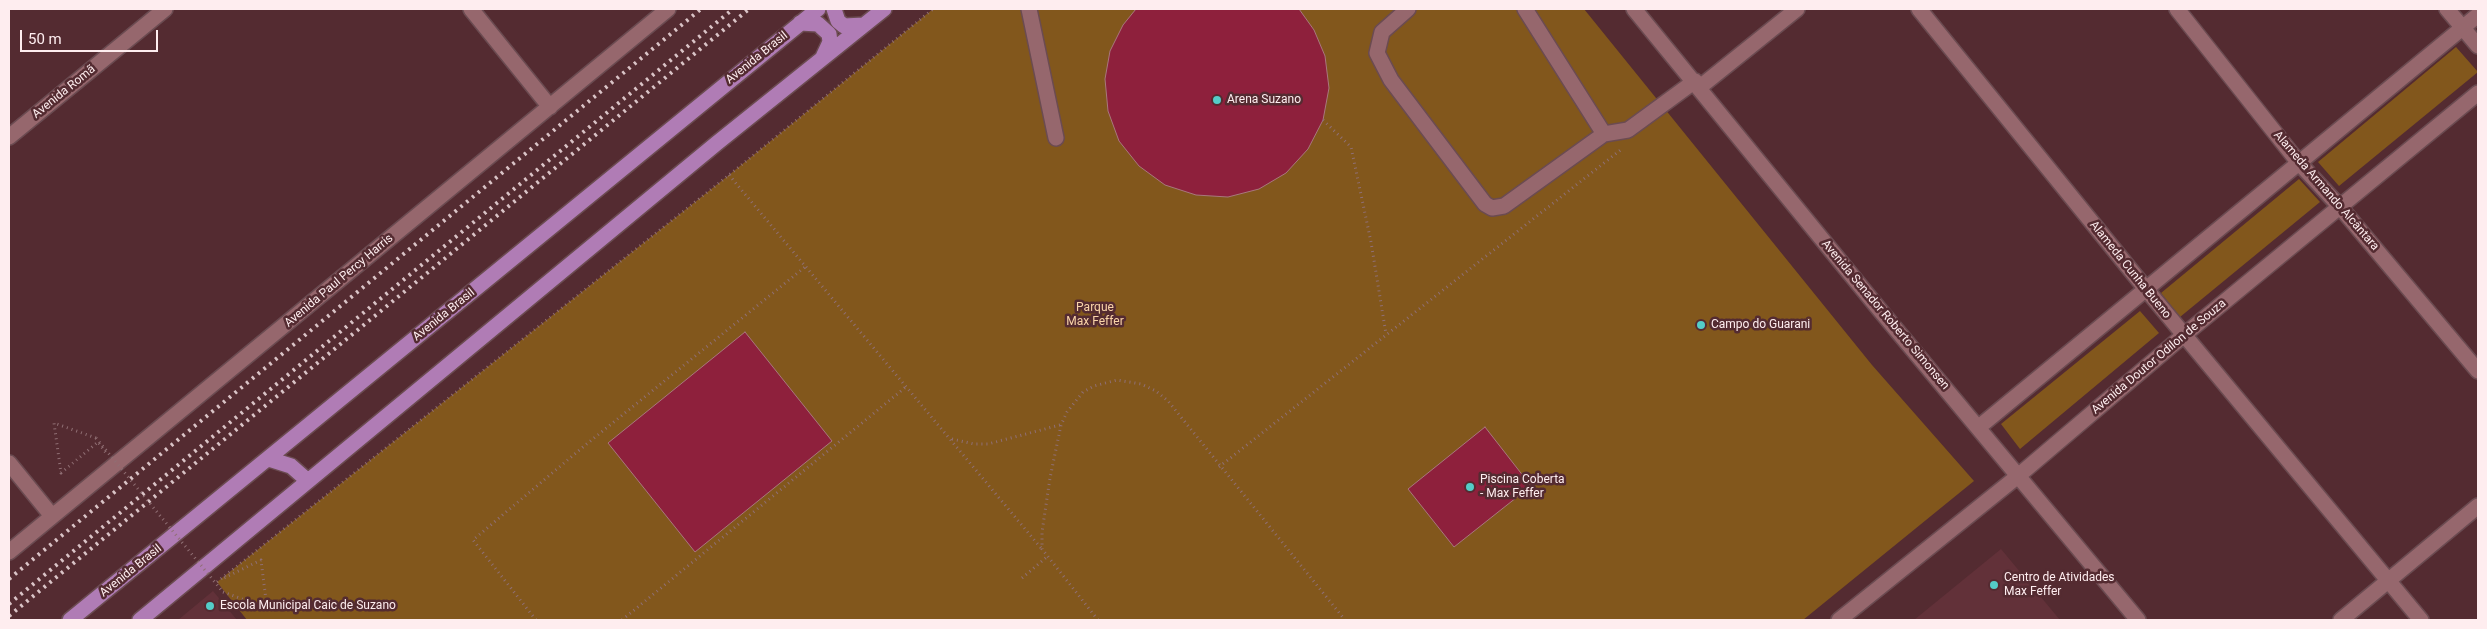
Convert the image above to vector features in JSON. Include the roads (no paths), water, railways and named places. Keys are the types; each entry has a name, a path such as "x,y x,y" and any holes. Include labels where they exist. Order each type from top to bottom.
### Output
{"main road":[{"name":"Avenida Brasil","path":"70,620 818,9"},
{"path":"834,9 838,21 844,26 864,25"},
{"path":"140,620 717,143 884,9"},
{"path":"800,23 818,24 829,34 830,42 819,62"},
{"path":"269,459 291,466 308,481"}],"street":[{"name":"Avenida Romã","path":"9,137 165,9"},
{"path":"471,9 550,107"},
{"name":"Avenida Paul Percy Harris","path":"9,552 668,9"},
{"path":"1029,9 1056,138"},
{"path":"1408,9 1382,32 1376,53 1391,80 1485,204 1492,208 1504,206 1604,134 1628,130 1697,84 1797,9"},
{"path":"1525,9 1604,134"},
{"name":"Avenida Senador Roberto Simonsen","path":"1634,9 1879,309 2138,620"},
{"name":"Alameda Cunha Bueno","path":"1919,9 2146,289 2420,620"},
{"name":"Alameda Armando Alcântara","path":"2177,9 2299,163 2341,208 2478,371"},
{"path":"2447,9 2478,46"},
{"path":"1979,427 2478,16"},
{"name":"Avenida Doutor Odilon de Souza","path":"1839,620 2018,476 2184,335 2341,208 2478,93"},
{"path":"9,464 52,516"},
{"path":"2341,620 2478,506"}],"railway":[{"path":"9,579 701,9"},
{"path":"9,604 733,9"},
{"path":"9,616 749,9"}],"place":[{"name":"Arena Suzano","path":"1217,100"},
{"name":"Campo do Guarani","path":"1701,325"},
{"name":"Piscina Coberta - Max Feffer","path":"1470,487"},
{"name":"Centro de Atividades Max Feffer","path":"1994,585"},
{"name":"Escola Municipal Caic de Suzano","path":"210,606"}],"park label":[{"name":"Parque Max Feffer","path":"1095,315"}]}
